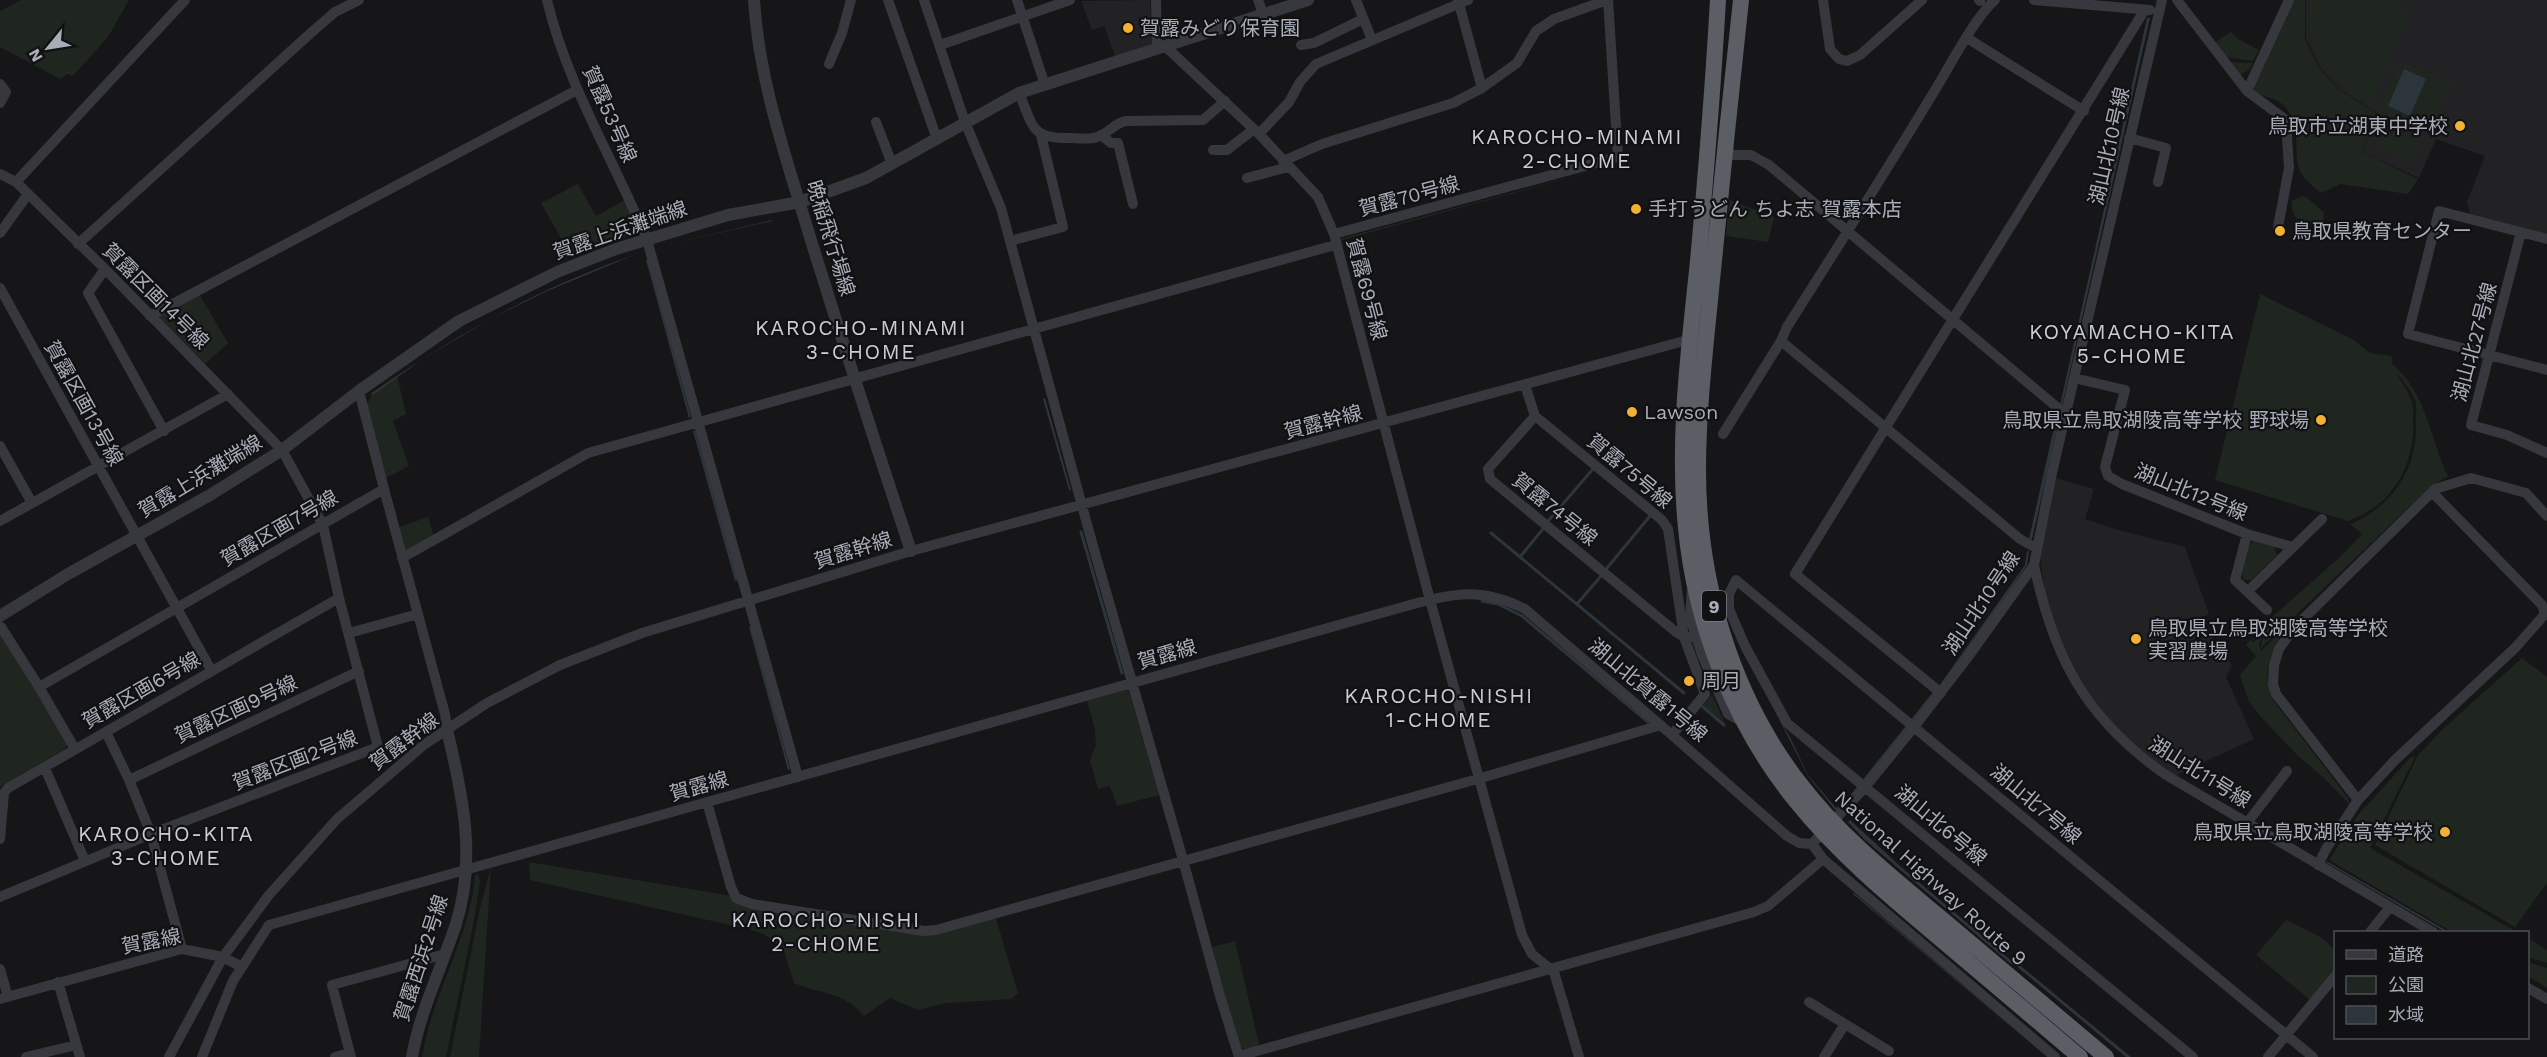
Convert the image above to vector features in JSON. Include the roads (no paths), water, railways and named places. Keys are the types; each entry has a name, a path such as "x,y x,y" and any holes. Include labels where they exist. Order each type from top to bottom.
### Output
{"highway":[{"name":"National Highway Route 9","path":"1718,0 1712,104 1689,340 1683,477 1686,527 1693,575 1719,664 1747,725 1779,779 1823,833 1886,893 2080,1057"},
{"name":"National Highway Route 9","path":"1741,0 1724,155 1698,442 1699,506 1705,562 1716,612 1737,673 1762,725 1800,785 1823,833 1904,887 2106,1057"}],"street":[{"path":"16,182 185,0"},
{"path":"78,244 313,31 335,12 359,0"},
{"name":"賀露53号線","path":"547,0 577,90 628,194 647,240 798,777"},
{"name":"晩稲飛行場線","path":"754,0 769,100 854,381 911,551"},
{"path":"829,63 842,33 851,0"},
{"path":"888,0 937,139"},
{"path":"924,0 965,122 996,192 1239,1057 1754,912 1768,906 1823,859 1823,833"},
{"path":"1017,0 1045,85"},
{"path":"940,45 1070,0"},
{"path":"1156,0 1161,48"},
{"path":"1258,0 1264,16"},
{"name":"賀露上浜灘端線","path":"1,622 42,588 210,495 282,450 359,391 459,321 557,272 616,249 728,215 800,202 866,178 1019,93 1308,0"},
{"path":"1356,0 1372,40"},
{"path":"1247,178 1286,164 1322,144 1453,103 1482,88 1517,63 1536,31 1554,19 1608,0"},
{"name":"賀露70号線","path":"1335,240 1618,157 1608,0"},
{"path":"1823,0 1830,50 1839,59 1847,61 1860,55 1922,0"},
{"path":"1723,434 1781,341 1786,327 1848,232 1967,38 1989,5 1995,0"},
{"path":"2034,0 2144,11 2161,4"},
{"path":"2177,0 2247,91 2286,120 2289,168 2278,227"},
{"path":"2247,91 2289,0"},
{"path":"1213,150 1227,150 1256,132 1289,102 1300,81 1316,64 1462,2 1482,88"},
{"name":"湖山北10号線","path":"1823,833 1866,786 1941,693 2034,565 2065,414 2161,4"},
{"path":"1941,693 1795,574 2144,11"},
{"path":"1301,45 1314,43 1363,19"},
{"path":"1967,38 2084,111"},
{"name":"賀露69号線","path":"1161,48 1225,101 1318,197 1335,240 1522,935 1532,954 1554,972 1580,1057"},
{"path":"0,84 6,92 0,103"},
{"path":"150,316 577,90"},
{"path":"1010,241 1063,227 1041,135 1033,126 1019,93"},
{"path":"1041,135 1053,138 1097,137 1120,122 1203,120 1225,101"},
{"path":"876,122 892,164"},
{"path":"1101,135 1111,143 1118,143 1133,204"},
{"path":"2129,138 2166,148 2158,182"},
{"path":"1724,155 1751,155 1761,159 2065,414"},
{"name":"賀露区画14号線","path":"0,174 16,182 105,269 282,450"},
{"path":"0,233 28,194"},
{"path":"2547,239 2439,211 2408,334 2547,370"},
{"name":"湖山北27号線","path":"2521,232 2471,425 2507,435 2547,453"},
{"path":"402,558 588,453 854,381 1335,240"},
{"path":"105,269 88,293 164,431"},
{"name":"賀露区画13号線","path":"0,288 211,670"},
{"name":"賀露幹線","path":"169,1057 223,957 269,896 337,819 416,751 487,703 560,665 642,633 911,551 1707,335"},
{"path":"1781,341 2020,539 2036,548"},
{"name":"湖山北12号線","path":"2074,378 2125,390 2105,467 2108,476 2122,484 2247,534 2293,547"},
{"path":"1525,385 1535,416"},
{"path":"359,391 402,558 446,714 447,730"},
{"path":"0,521 228,394"},
{"name":"賀露74号線","path":"1535,416 1488,469 1491,479 1690,637"},
{"name":"賀露75号線","path":"1535,416 1662,520 1668,529 1690,637 1705,679 1728,714 1747,725"},
{"path":"0,446 32,503"},
{"name":"賀露区画2号線","path":"0,897 151,834 378,747 339,598 323,525 282,450"},
{"path":"2358,800 2281,702 2273,684 2274,665 2279,649 2293,629 2432,492 2470,478 2526,493 2547,516"},
{"name":"賀露区画7号線","path":"39,687 384,489"},
{"path":"2318,865 2358,800 2395,760 2515,648 2545,614 2542,605 2432,492"},
{"path":"2248,591 2322,519"},
{"path":"2247,534 2235,580 2266,610"},
{"name":"湖山北11号線","path":"2034,565 2042,601 2060,655 2104,722 2131,748 2153,766 2430,931"},
{"path":"1690,637 1693,575"},
{"name":"湖山北7号線","path":"1736,580 2313,1057"},
{"name":"湖山北6号線","path":"1736,580 1730,594 1729,609 1745,646 1787,723 2193,1057"},
{"name":"湖山北賀露1号線","path":"1430,600 1467,593 1486,594 1507,600 1525,609 1787,836 1798,843 1823,833"},
{"name":"賀露区画6号線","path":"0,839 4,793 8,788 339,598"},
{"name":"賀露線","path":"4,998 182,949 223,957 242,967 269,925 1430,600"},
{"path":"349,633 418,614"},
{"path":"1,622 75,749"},
{"name":"賀露区画9号線","path":"129,780 359,671"},
{"path":"1672,735 1705,694 1705,679"},
{"path":"707,802 733,893 742,902 924,931 936,930 1480,778 1661,725"},
{"name":"賀露西浜2号線","path":"412,1057 417,1030 455,926 467,869 462,791 447,730"},
{"path":"106,732 151,834 182,949"},
{"path":"45,768 85,861"},
{"path":"2247,823 2287,771"},
{"path":"1823,859 2055,1057"},
{"path":"2372,931 2390,907"},
{"path":"335,1057 351,1055 333,985 445,954"},
{"path":"202,1057 233,981 242,967"},
{"path":"0,969 4,998"},
{"path":"2268,1057 2334,977"},
{"path":"58,982 80,1057"},
{"path":"2529,989 2547,999"},
{"path":"1809,1002 1891,1055"},
{"path":"1824,1057 1845,1024"},
{"path":"26,1057 76,1045"}],"water":[{"path":"2147,18 2150,18 2062,406 2060,405"},
{"path":"2404,69 2426,79 2410,116 2388,106"},
{"path":"772,220 772,221 666,245"},
{"path":"634,255 545,292 492,318 565,282"},
{"path":"648,259 691,417 689,418 646,260"},
{"path":"491,319 423,359 466,333"},
{"path":"420,361 373,395 372,393"},
{"path":"1045,398 1071,490 1069,490 1043,399"},
{"path":"2057,414 2060,415 2032,539 2029,539"},
{"path":"695,430 738,580 735,581 693,431"},
{"path":"2027,551 2029,551 2027,565 1946,682 1939,686 2025,565"},
{"path":"751,626 790,769 788,770 749,627"},
{"path":"1933,692 1936,694 1845,805 1836,811 1808,776 1779,719 1808,775 1836,808 1844,803"},
{"path":"1850,820 1901,867 2013,962 2131,1057 2126,1057 2011,964 1864,839 1848,822"},
{"path":"2325,862 2447,931 2443,931"},
{"path":"1854,893 2047,1057 1853,894"}],"waterway":[{"path":"1549,520 1593,469"},
{"path":"1607,568 1650,516"},
{"path":"1520,557 1543,529"},
{"path":"1081,532 1122,673"},
{"path":"1491,533 1684,693"},
{"path":"1577,604 1601,576"},
{"path":"1482,601 1498,604 1522,616 1648,722"},
{"path":"1703,707 1724,725"}],"place":[{"name":"賀露みどり保育園","path":"1128,28"},
{"name":"鳥取市立湖東中学校","path":"2460,126"},
{"name":"手打うどん ちよ志 賀露本店","path":"1636,209"},
{"name":"鳥取県教育センター","path":"2280,231"},
{"name":"Lawson","path":"1632,412"},
{"name":"鳥取県立鳥取湖陵高等学校 野球場","path":"2321,420"},
{"name":"鳥取県立鳥取湖陵高等学校 実習農場","path":"2136,639"},
{"name":"周月","path":"1689,681"},
{"name":"鳥取県立鳥取湖陵高等学校","path":"2445,832"}],"district":[{"name":"KAROCHO-MINAMI 2-CHOME","path":"1577,148"},
{"name":"KAROCHO-MINAMI 3-CHOME","path":"861,339"},
{"name":"KOYAMACHO-KITA 5-CHOME","path":"2132,343"},
{"name":"KAROCHO-NISHI 1-CHOME","path":"1439,707"},
{"name":"KAROCHO-KITA 3-CHOME","path":"166,845"},
{"name":"KAROCHO-NISHI 2-CHOME","path":"826,931"}]}
